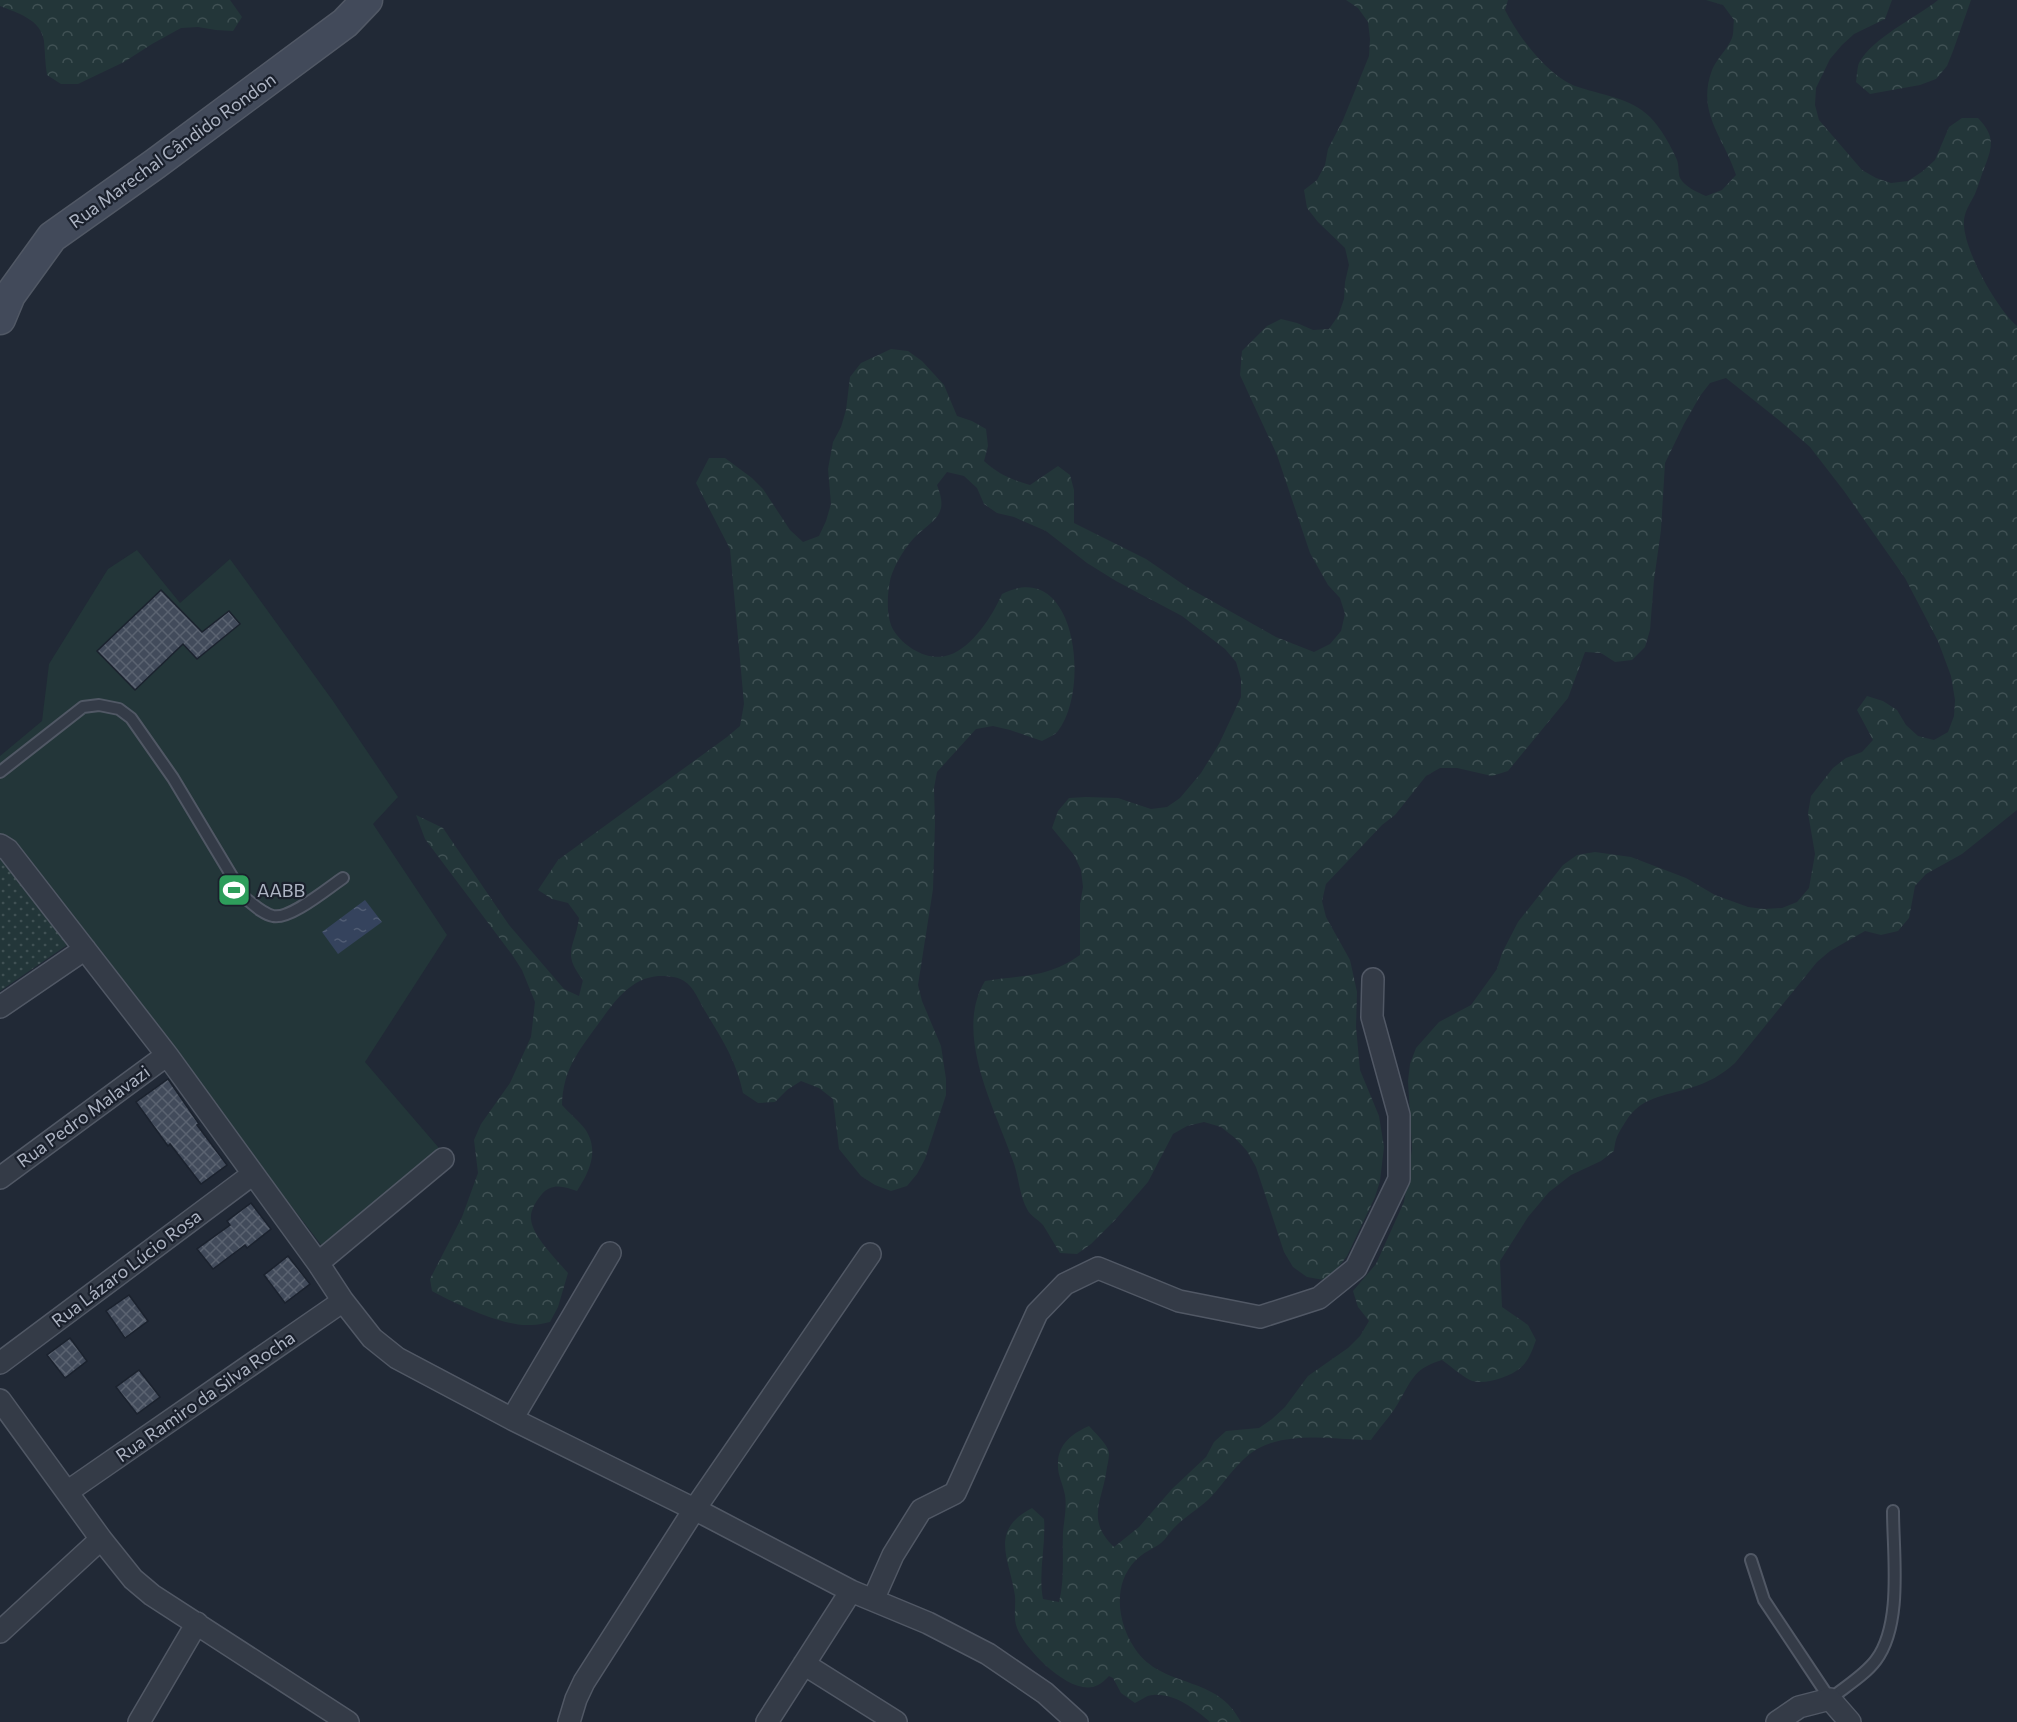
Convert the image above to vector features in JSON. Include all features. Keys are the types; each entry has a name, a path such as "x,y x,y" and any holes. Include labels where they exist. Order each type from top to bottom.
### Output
{"street":[{"name":"Rua Marechal Cândido Rondon","path":"0,319 10,296 52,237 345,23 367,0"},
{"path":"0,845 8,850 166,1055 372,1338 397,1358 512,1419 852,1591 928,1623 988,1654 1045,1693 1077,1722"},
{"path":"0,1007 85,949"},
{"path":"873,1600 893,1555 921,1510 955,1493 1037,1313 1065,1284 1098,1268 1179,1301 1260,1317 1319,1298 1356,1268 1399,1179 1399,1115 1372,1017 1373,979"},
{"name":"Rua Pedro Malavazi","path":"0,1178 166,1055"},
{"path":"318,1263 443,1159"},
{"name":"Rua Lázaro Lúcio Rosa","path":"0,1363 253,1173"},
{"path":"512,1419 610,1253"},
{"path":"569,1722 584,1682 694,1510 870,1254"},
{"name":"Rua Ramiro da Silva Rocha","path":"67,1492 343,1301"},
{"path":"0,1400 101,1539 133,1579 152,1595 348,1722"},
{"path":"0,1632 101,1539"},
{"path":"766,1722 852,1591"},
{"path":"139,1722 197,1623"},
{"path":"804,1664 896,1722"},
{"path":"1777,1722 1799,1707 1830,1699 1850,1722"}],"lane":[{"path":"0,772 83,707 99,705 119,709 131,718 173,778 246,898 262,911 273,916 286,916 343,878"},
{"path":"1752,1560 1764,1600 1830,1699 1876,1661 1887,1640 1894,1613 1893,1511"}],"green space":[{"path":"0,0 230,0 242,17 233,31 198,27 181,28 124,62 78,84 61,84 47,75 44,41 38,27 21,14 0,6"},
{"path":"1346,0 1508,0 1505,10 1525,43 1544,64 1564,81 1614,97 1642,110 1654,121 1669,143 1677,160 1682,181 1706,196 1722,190 1736,175 1709,112 1707,99 1712,70 1732,38 1734,20 1723,5 1706,0 1892,0 1885,19 1854,34 1830,59 1816,88 1815,105 1819,120 1862,170 1891,183 1908,181 1923,171 1935,160 1949,127 1962,118 1978,118 1991,139 1990,153 1966,213 1964,225 1970,250 1983,279 2000,307 2017,326 2017,810 1962,854 1926,874 1915,886 1909,918 1898,931 1881,935 1865,931 1830,951 1817,962 1735,1063 1720,1075 1702,1084 1646,1102 1626,1121 1619,1132 1614,1151 1601,1161 1571,1175 1549,1192 1528,1217 1500,1261 1502,1307 1528,1325 1536,1340 1528,1359 1519,1369 1496,1380 1475,1382 1442,1360 1424,1367 1414,1377 1371,1440 1296,1438 1261,1447 1243,1459 1216,1492 1177,1525 1163,1541 1135,1561 1127,1571 1120,1594 1122,1619 1131,1643 1150,1664 1163,1672 1219,1696 1231,1707 1241,1722 1210,1722 1191,1707 1169,1697 1151,1695 1135,1703 1121,1693 1113,1678 1109,1676 1098,1685 1088,1687 1076,1685 1051,1670 1030,1648 1017,1628 1015,1596 1005,1547 1010,1526 1018,1517 1032,1508 1044,1519 1041,1579 1043,1599 1059,1602 1063,1576 1063,1532 1066,1505 1058,1463 1061,1450 1072,1436 1089,1426 1108,1449 1098,1518 1105,1537 1114,1547 1139,1527 1172,1489 1206,1457 1214,1442 1226,1431 1259,1428 1272,1419 1285,1407 1308,1376 1348,1348 1360,1336 1369,1321 1358,1307 1353,1291 1376,1264 1404,1202 1412,1149 1408,1081 1410,1064 1416,1048 1439,1022 1471,1005 1497,969 1502,953 1518,922 1563,865 1577,855 1595,852 1631,857 1686,878 1715,895 1748,907 1782,908 1797,902 1809,888 1815,854 1808,813 1811,796 1833,768 1846,758 1862,752 1873,740 1857,710 1867,696 1883,701 1897,710 1906,725 1918,736 1934,740 1948,732 1954,716 1955,700 1951,676 1938,641 1905,578 1810,447 1726,378 1710,383 1684,424 1665,463 1661,530 1650,630 1645,647 1632,660 1615,662 1601,653 1585,652 1568,698 1508,771 1492,776 1457,768 1440,768 1426,776 1395,815 1382,825 1326,884 1322,901 1326,917 1350,960 1357,992 1356,1027 1360,1070 1379,1116 1384,1147 1380,1181 1375,1197 1347,1256 1324,1280 1307,1277 1293,1267 1284,1252 1256,1167 1247,1151 1221,1127 1204,1122 1187,1126 1173,1134 1148,1182 1115,1220 1091,1244 1077,1254 1060,1253 1043,1225 1030,1214 1024,1203 1013,1161 980,1071 973,1024 976,1002 985,981 1046,972 1080,955 1080,904 1083,887 1081,870 1074,855 1052,828 1058,811 1069,798 1118,798 1151,809 1167,807 1180,798 1201,773 1219,744 1241,697 1241,679 1236,662 1225,649 1182,616 1087,563 1046,531 1014,517 997,513 984,504 977,488 964,476 947,472 937,485 941,510 934,520 911,541 894,570 888,600 891,626 904,643 911,648 926,655 941,657 958,651 974,638 987,621 1002,594 1027,587 1047,593 1061,610 1070,632 1074,659 1074,687 1068,711 1058,731 1052,736 1042,741 993,726 976,729 937,772 934,788 933,889 918,985 922,1001 941,1046 946,1095 925,1159 907,1186 891,1191 861,1176 839,1149 833,1099 819,1088 801,1081 775,1102 758,1103 743,1093 728,1050 691,987 675,977 647,978 630,987 609,1010 577,1054 565,1082 562,1105 585,1129 592,1145 592,1153 589,1169 577,1191 564,1187 550,1188 540,1196 532,1212 532,1226 536,1233 568,1273 558,1307 550,1322 520,1325 494,1319 432,1291 430,1279 462,1217 478,1173 474,1140 481,1124 510,1083 531,1037 535,1002 522,970 425,839 416,815 443,828 509,925 564,989 579,996 583,980 576,971 571,950 579,918 568,903 552,899 538,890 558,860 740,726 744,704 730,549 696,483 709,458 725,458 763,489 790,530 803,542 819,536 831,504 828,469 833,442 846,410 850,377 861,363 891,349 908,351 922,361 944,385 957,416 986,429 988,446 984,461 995,470 1011,479 1030,485 1058,466 1070,475 1074,490 1074,523 1146,559 1187,587 1276,637 1314,652 1330,644 1341,631 1345,614 1340,598 1328,585 1310,553 1277,455 1240,375 1242,351 1267,326 1281,319 1313,330 1329,329 1338,316 1344,299 1349,265 1345,248 1307,208 1304,190 1317,180 1325,165 1328,149 1343,120 1369,56 1368,22 1358,8"},
{"path":"1938,0 1971,0 1947,66 1936,79 1920,85 1870,94 1856,82 1859,63 1884,36"},
{"name":"AABB","path":"137,550 180,603 230,559 333,701 398,797 373,824 447,935 365,1062 439,1148 322,1246 91,945 19,846 0,838 0,756 42,721 49,664 108,569"},
{"path":"0,858 73,941 0,991"}],"water":[{"path":"365,900 382,922 338,954 322,932"}],"building":[{"path":"161,590 202,632 229,611 240,624 197,659 183,644 135,690 97,651"},
{"path":"168,1079 199,1124 197,1125 227,1165 201,1184 170,1144 168,1146 136,1102"},
{"path":"251,1203 271,1229 247,1248 245,1245 213,1269 197,1249 230,1225 227,1221"},
{"path":"288,1256 310,1284 285,1303 264,1275"},
{"path":"129,1295 148,1321 125,1338 106,1311"},
{"path":"70,1338 87,1361 65,1378 47,1355"},
{"path":"139,1370 160,1397 137,1414 116,1387"}],"place":[{"name":"AABB","path":"234,890"}]}
